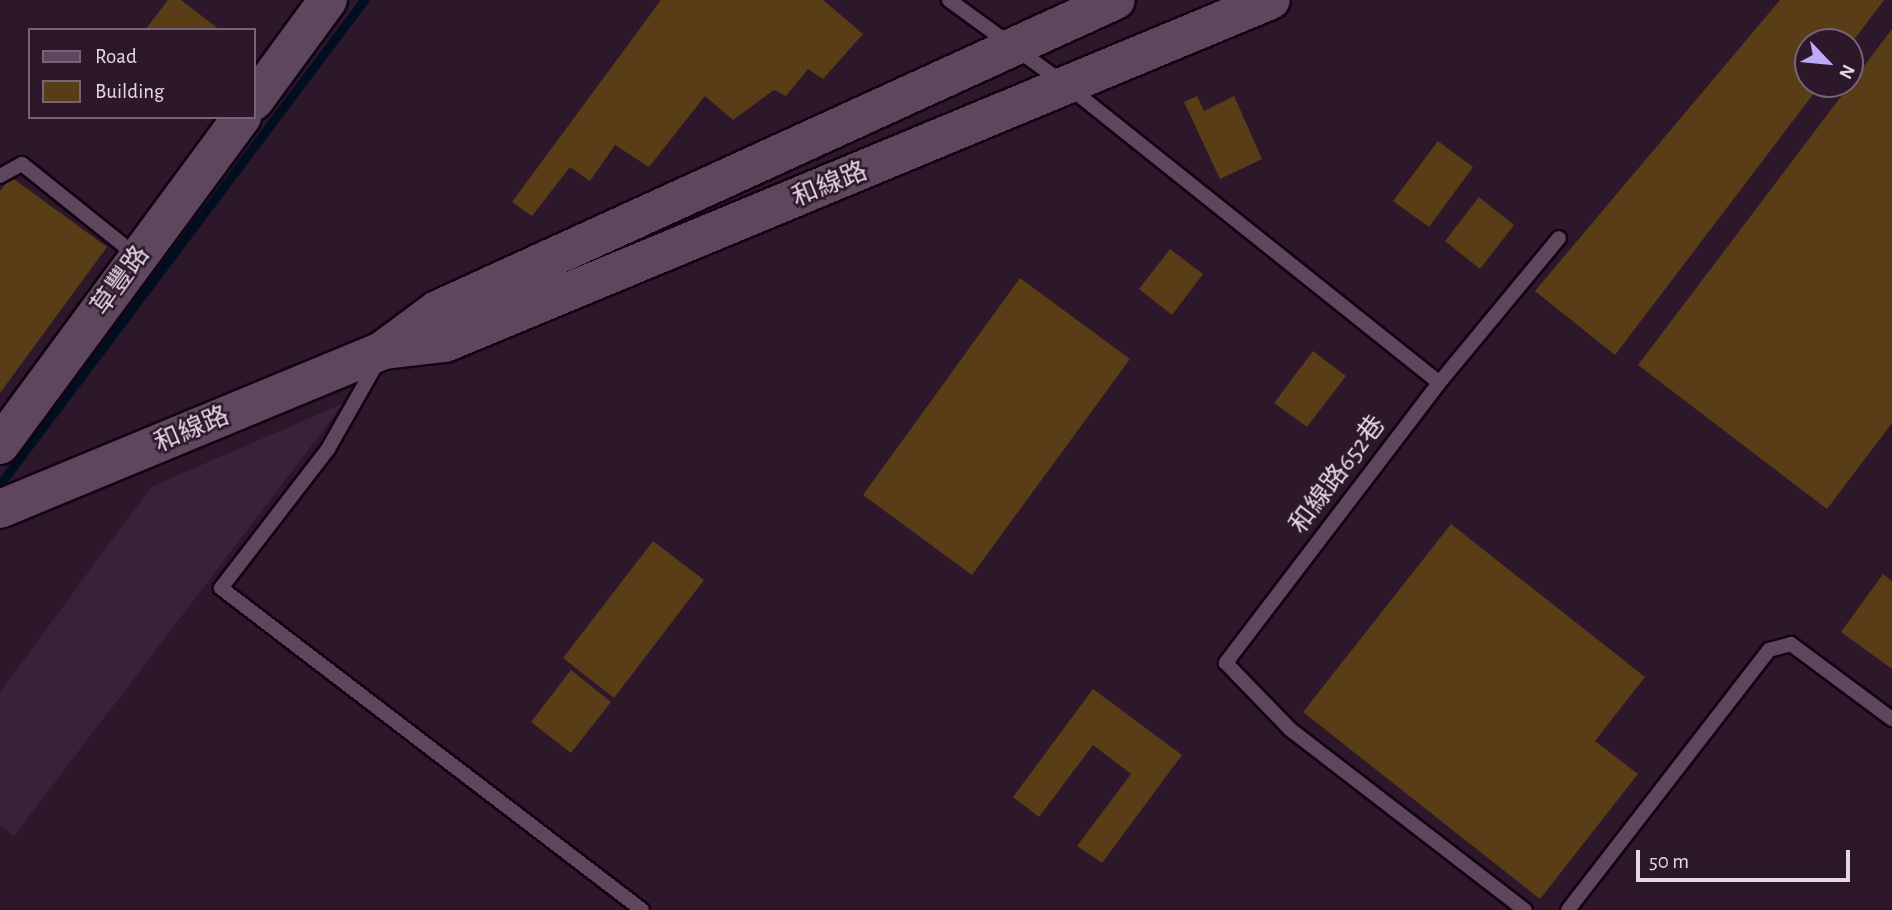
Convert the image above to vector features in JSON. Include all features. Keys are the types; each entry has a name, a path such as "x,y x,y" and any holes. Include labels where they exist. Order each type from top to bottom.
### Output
{"main road":[{"path":"256,98 328,0"},
{"name":"和線路","path":"0,509 383,350 437,310 1009,44 1116,0"},
{"name":"和線路","path":"383,350 445,343 1070,88 1271,0"},
{"name":"草豐路","path":"0,445 241,119"}],"lane":[{"path":"949,0 1070,88 1439,383 1559,238"},
{"path":"0,176 22,164 139,258"},
{"path":"383,350 328,449 221,587 642,910"},
{"name":"和線路652巷","path":"1439,383 1226,663 1291,730 1525,910"},
{"path":"1568,910 1769,650 1791,644 1892,719"}],"shaded area":[{"path":"344,403 14,836 0,826 0,692 151,487"}],"building":[{"path":"168,0 181,0 217,28 147,28"},
{"path":"661,0 823,0 863,34 823,79 808,69 786,96 774,90 733,120 705,96 649,167 615,145 590,181 570,167 532,216 512,202"},
{"path":"1780,0 1884,0 1863,28 1794,28 1794,98 1810,98 1615,355 1535,291"},
{"path":"1892,29 1892,423 1827,509 1638,365 1840,98 1864,98 1864,66"},
{"path":"1197,96 1204,111 1234,96 1262,159 1220,179 1184,102"},
{"path":"1438,141 1473,167 1429,227 1393,201"},
{"path":"11,177 107,247 0,393 0,191"},
{"path":"1479,197 1514,225 1480,269 1445,241"},
{"path":"1170,249 1203,274 1172,315 1139,289"},
{"path":"1020,278 1130,359 972,575 863,495"},
{"path":"1313,351 1346,376 1307,427 1274,403"},
{"path":"1451,524 1645,677 1595,741 1638,774 1540,899 1303,712"},
{"path":"653,541 704,580 614,698 563,658"},
{"path":"1883,574 1892,581 1892,669 1841,632"},
{"path":"571,670 611,702 571,753 531,722"},
{"path":"1093,689 1182,755 1102,863 1077,846 1131,774 1093,745 1039,817 1013,797"}],"waterway":[{"path":"0,484 364,0"}]}
